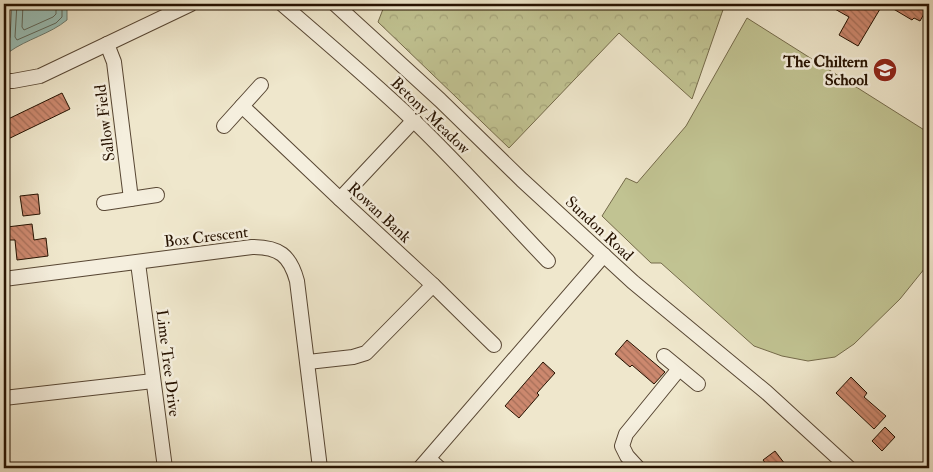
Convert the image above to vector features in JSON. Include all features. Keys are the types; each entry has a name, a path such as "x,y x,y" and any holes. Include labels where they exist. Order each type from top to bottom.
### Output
{"street":[{"path":"4,81 40,76 191,4"},
{"name":"Betony Meadow","path":"282,4 414,120 548,261"},
{"name":"Sundon Road","path":"335,4 633,282 766,392 850,468"},
{"name":"Sallow Field","path":"107,44 114,62 131,199"},
{"path":"224,126 261,85"},
{"name":"Rowan Bank","path":"242,106 340,200 433,285 494,345"},
{"path":"340,200 414,120"},
{"path":"104,203 157,196"},
{"name":"Box Crescent","path":"4,279 252,247 266,247 280,252 287,258 293,268 297,281 320,468"},
{"path":"429,465 452,431 472,421 483,408 499,376 604,255"},
{"name":"Lime Tree Drive","path":"138,263 165,468"},
{"path":"308,362 353,357 366,352 433,285"},
{"path":"664,356 698,384"},
{"path":"638,468 627,456 622,446 626,434 679,369"},
{"path":"4,398 153,381"}],"green space":[{"path":"385,4 725,4 692,99 619,33 509,148 378,22"},
{"path":"747,18 929,133 929,263 900,299 854,344 835,357 808,361 782,356 754,346 661,263 651,263 602,216 626,178 637,183 686,126"}],"water":[{"path":"12,4 67,4 67,20 9,52 6,49 10,37"}],"building":[{"path":"826,4 883,4 858,46 839,35 849,17"},
{"path":"885,4 929,5 920,21 914,18 912,20"},
{"path":"62,93 70,109 4,141 4,121"},
{"path":"38,194 40,214 23,216 20,196"},
{"path":"32,224 34,240 46,238 48,256 17,260 15,240 8,240 7,227"},
{"path":"627,340 665,372 654,384 632,365 630,367 615,354"},
{"path":"543,362 555,373 537,393 539,395 519,418 505,406"},
{"path":"851,377 867,393 864,397 886,416 874,429 836,393"},
{"path":"885,427 895,437 882,451 872,441"},
{"path":"775,451 788,468 769,468 763,460"}],"place":[{"name":"The Chiltern School","path":"885,70"}]}
